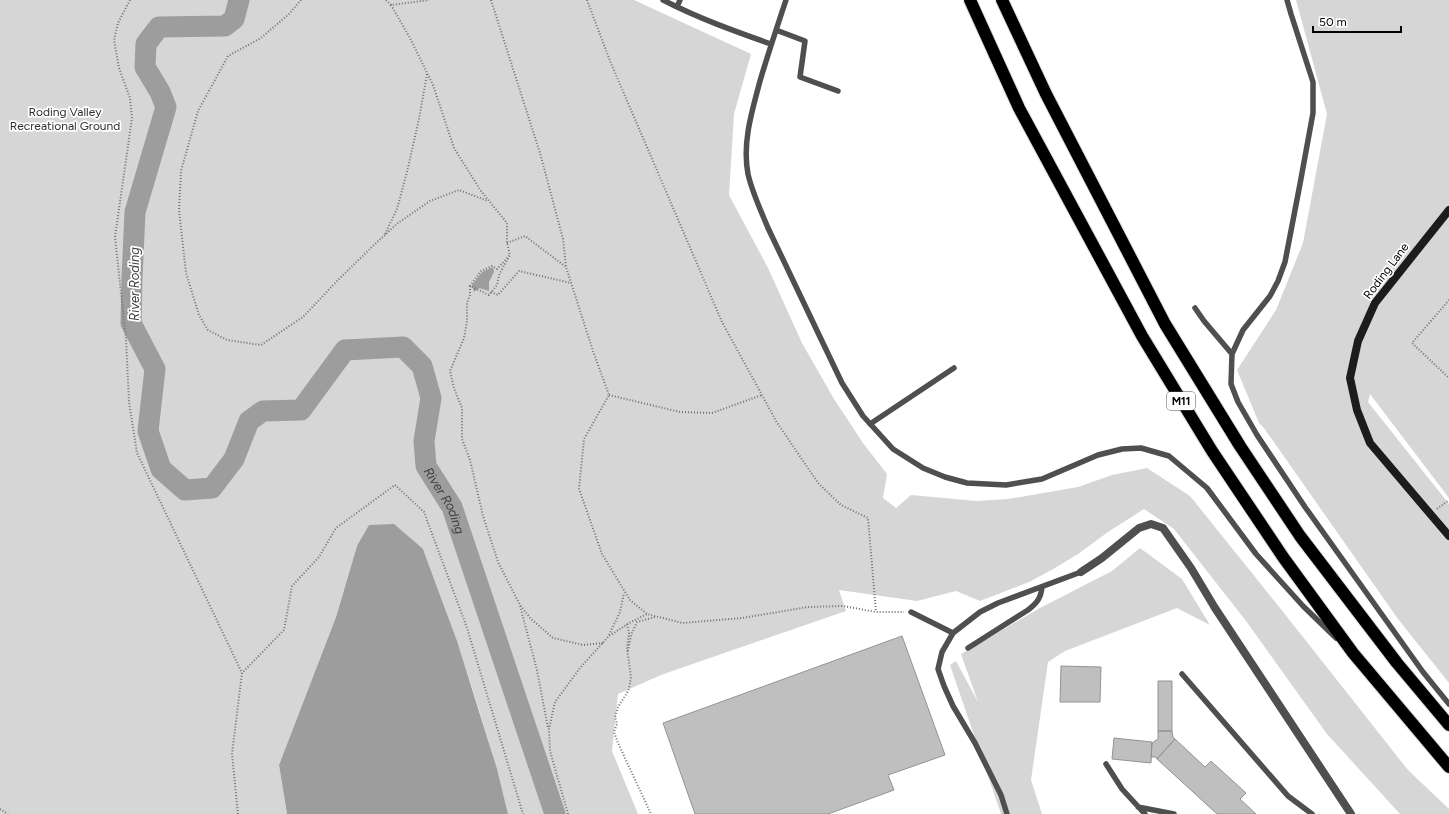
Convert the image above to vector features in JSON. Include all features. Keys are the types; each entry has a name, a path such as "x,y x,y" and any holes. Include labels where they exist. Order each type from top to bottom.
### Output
{"highway":[{"name":"M11","path":"970,0 1019,108 1142,336 1216,458 1283,557 1353,653 1449,767"},
{"name":"M11","path":"1002,0 1046,94 1165,324 1240,446 1300,536 1397,663 1449,725"}],"street":[{"name":"Roding Lane","path":"1449,210 1375,303 1358,341 1350,378 1357,410 1370,443 1449,536"},
{"path":"1080,572 1102,558 1139,528 1151,524 1163,528 1191,568 1215,608 1352,814"}],"lane":[{"path":"663,0 733,31 771,44"},
{"path":"677,7 680,0"},
{"path":"786,0 771,44 752,110 746,147 748,174 768,228 838,376 863,416 893,449 923,468 945,477 967,483 1006,485 1042,479 1098,455 1122,449 1141,448 1169,456 1208,488 1256,554 1303,606 1353,653"},
{"path":"1287,0 1290,14 1313,82 1313,113 1285,262 1278,281 1270,296 1244,330 1232,354 1231,384 1238,402 1257,435 1305,507 1423,672 1449,704"},
{"path":"776,30 805,41 800,77 838,90"},
{"path":"1195,308 1232,354"},
{"path":"870,424 954,368"},
{"path":"1007,814 1001,795 975,743 953,706 938,669 942,652 953,632 980,612 998,603 1080,572"},
{"path":"968,648 1037,603 1041,596 1042,587"},
{"path":"911,612 953,632"},
{"path":"1182,674 1288,796 1312,814"},
{"path":"1106,764 1122,789 1145,814"},
{"path":"1138,807 1174,814"}],"path":[{"path":"130,0 118,23 114,40 119,68 130,98 132,118 115,237 126,339 129,402 137,454 242,673 232,754 238,814"},
{"path":"301,0 289,14 261,38 228,56 198,111 181,171 179,210 186,273 198,315 208,330 227,340 261,345 303,317 337,281 398,223 430,201 458,190 488,200"},
{"path":"386,0 391,5 410,38 433,85 454,148 481,191 507,223 507,243 510,255 499,275 497,285 489,295 470,286"},
{"path":"391,5 429,0"},
{"path":"491,0 540,152 563,239 566,267 609,395 584,439 578,489 602,554 630,600 648,614 682,623 742,618 808,608 843,606 876,612 911,612"},
{"path":"587,0 616,75 722,322 776,421 818,482 841,506 868,518 876,612"},
{"path":"385,235 397,209 407,172 419,119 427,73"},
{"path":"507,243 525,236 566,267"},
{"path":"510,255 497,269 492,266 481,271 470,286 470,295 466,303 467,321 464,338 450,371 454,388 462,408 462,439 470,460 483,516 498,562 520,605 531,619 553,638 583,645 603,642"},
{"path":"491,292 498,296 519,271 571,283"},
{"path":"1449,300 1412,343 1449,378"},
{"path":"609,395 680,412 712,413 762,395"},
{"path":"242,673 284,630 292,586 319,557 336,528 395,485 424,512 467,628 523,814"},
{"path":"1430,514 1449,500"},
{"path":"549,729 555,702 580,668 608,636 620,612 625,592"},
{"path":"520,605 537,670 549,729 550,751 568,814"},
{"path":"608,636 627,624 648,614"},
{"path":"628,652 631,635 637,622 656,616"},
{"path":"627,624 629,633 628,652 631,678 625,696 618,707 615,717 616,724 614,732 651,814"},
{"path":"0,809 8,814"}],"green space":[{"name":"Roding Valley Recreational Ground","path":"0,0 634,0 751,54 734,114 729,195 768,268 802,343 834,399 863,443 887,474 883,498 896,508 911,495 977,501 1008,499 1078,487 1112,475 1147,468 1190,496 1408,770 1449,809 1449,814 1400,814 1327,734 1246,621 1174,529 1144,509 1055,568 1029,582 980,601 956,591 917,601 839,590 846,611 661,675 618,694 612,751 638,814 508,814 470,680 423,549 357,546 336,617 279,765 287,814 0,814"},
{"path":"1296,0 1449,0 1449,498 1370,394 1368,402 1449,504 1449,683 1398,619 1259,423 1237,370 1276,310 1303,243 1327,114"},
{"path":"1140,548 1182,579 1210,625 1177,608 1065,651 1048,662 1031,780 1042,814 1001,814 950,665 956,661 978,702 961,654 1040,608 1112,571"}],"shaded area":[{"path":"493,267 494,272 489,282 489,291 479,288 474,292 472,285 482,272"},
{"path":"394,524 423,549 457,641 497,769 508,814 287,814 279,765 336,617 357,546 369,525"}],"building":[{"path":"902,636 945,755 888,775 894,790 828,814 695,814 663,723"},
{"path":"1061,666 1101,667 1100,702 1060,702"},
{"path":"1158,681 1172,681 1172,731 1158,731"},
{"path":"1158,731 1172,731 1175,739 1157,759 1156,757 1151,757 1152,743 1158,739"},
{"path":"1114,738 1152,742 1151,763 1112,759"},
{"path":"1175,739 1205,767 1211,761 1246,793 1240,799 1256,814 1217,814 1157,759"}],"waterway":[{"name":"River Roding","path":"239,0 234,19 225,26 159,27 146,44 145,67 160,92 166,107 135,212 131,323 155,369 148,431 161,469 185,490 212,488 234,459 249,421 263,411 301,410 345,350 403,347 422,366 431,398 424,441 426,466 452,507 555,814"}]}
